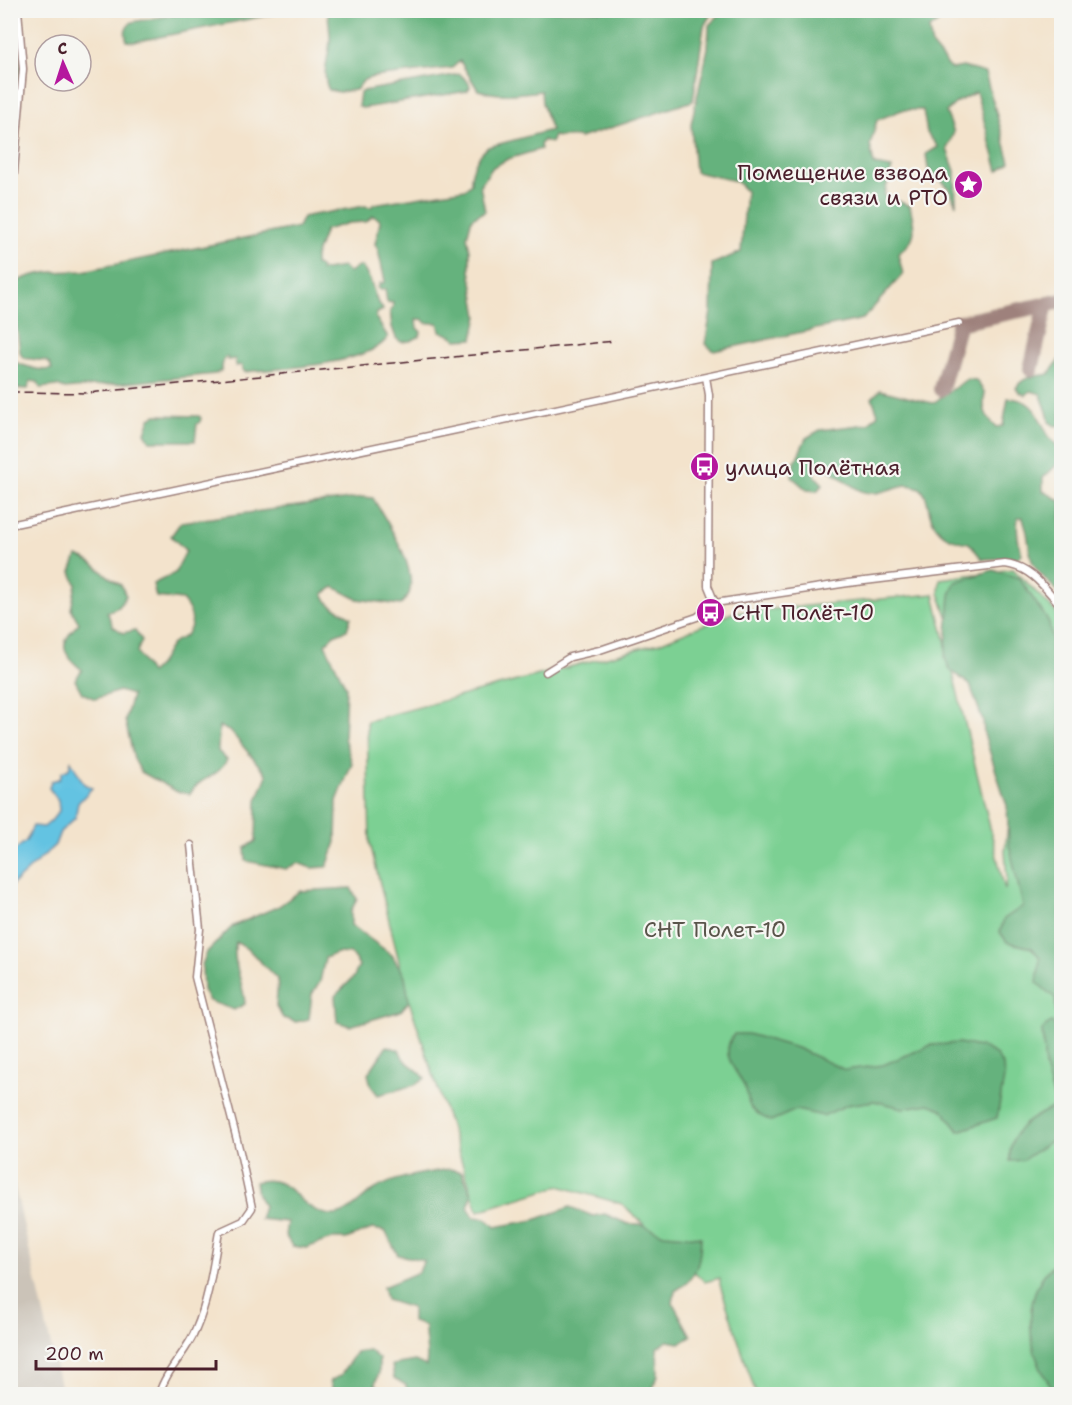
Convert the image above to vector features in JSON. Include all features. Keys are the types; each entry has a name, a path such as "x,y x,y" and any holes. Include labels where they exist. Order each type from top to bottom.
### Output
{"street":[{"path":"10,217 23,69 18,10"},
{"path":"10,525 959,322"},
{"path":"706,377 709,394 708,586 715,603"},
{"path":"546,672 570,657 600,650 697,617 715,603 848,583 1005,564 1018,566 1028,571 1062,607"},
{"path":"159,1395 175,1362 196,1330 210,1285 219,1232 243,1221 252,1208 195,977 200,928 191,845"}],"shaded area":[{"path":"11,1170 62,1394 11,1394"}],"green space":[{"path":"13,10 21,71 11,185 10,11"},
{"path":"197,11 283,11 134,42 127,41 126,30 132,22"},
{"path":"328,11 713,11 704,26 693,101 580,138 554,136 551,143 543,140 540,145 541,149 508,159 493,167 480,185 485,211 472,218 467,237 478,316 473,339 456,340 440,331 438,323 426,323 422,319 416,320 417,328 421,332 419,337 401,342 396,338 390,311 393,303 387,302 385,289 378,288 380,283 385,281 375,244 380,222 373,216 366,222 349,223 325,230 315,257 315,264 321,268 320,271 343,267 349,272 358,266 362,267 370,279 383,310 377,313 376,318 388,337 378,346 363,354 322,364 244,372 241,365 236,366 235,359 228,360 227,357 224,358 221,371 215,374 65,389 57,386 40,388 38,382 30,381 28,389 11,388 11,361 36,369 52,369 46,361 23,358 20,352 14,308 10,311 11,286 27,277 36,274 83,271 298,227 303,217 312,215 371,207 374,204 465,189 471,183 475,163 488,147 551,130 542,103 541,91 502,94 478,90 460,61 452,68 373,77 364,80 356,90 339,92 329,90 325,78 330,45"},
{"path":"723,11 940,11 945,17 929,29 932,46 951,69 963,67 985,73 1010,162 998,171 976,92 957,102 946,112 954,132 947,149 955,171 956,205 949,188 928,169 926,154 938,147 927,133 923,110 902,110 877,120 870,145 874,165 892,168 884,195 910,206 913,221 912,238 898,254 903,274 863,319 714,351 705,344 711,312 712,264 741,252 746,191 736,181 695,172 691,124 708,48 709,25"},
{"path":"460,74 469,83 470,87 467,91 370,107 358,106 360,93 363,91"},
{"path":"1061,357 1061,425 1055,426 1049,422 1041,394 1031,391 1026,395 1016,388 1027,379 1049,374"},
{"path":"967,379 976,380 985,393 985,412 996,427 1003,426 1008,398 1024,401 1034,409 1060,450 1061,457 1058,463 1043,478 1043,491 1061,501 1061,594 1042,576 1033,563 1022,517 1018,518 1017,527 1022,554 1017,558 982,559 969,543 955,540 940,532 933,521 926,497 920,488 906,485 880,492 864,492 833,472 814,466 814,475 823,484 817,491 807,490 792,477 795,462 806,438 820,430 868,424 878,414 872,398 880,390 933,403"},
{"path":"156,415 199,416 201,418 197,424 195,441 150,441 145,433 150,418"},
{"path":"364,497 373,498 392,531 405,558 411,583 409,594 400,605 357,599 334,587 323,594 329,604 351,617 347,630 334,635 325,644 346,687 344,738 352,763 337,801 336,842 327,867 311,868 298,863 286,869 246,861 245,848 256,841 257,800 267,775 231,732 219,726 218,751 227,760 218,771 199,783 190,794 176,791 141,772 134,759 125,720 132,695 119,691 95,699 82,693 75,680 82,670 69,658 65,647 68,636 79,623 71,609 76,584 71,572 77,556 89,561 121,585 126,596 119,607 107,612 113,626 123,633 135,630 142,640 137,652 150,673 159,665 174,642 186,635 191,626 190,612 182,600 156,597 153,584 175,573 186,551 171,536 181,522"},
{"name":"СНТ Полет-10","path":"1013,569 1056,612 1061,635 1061,1394 756,1394 720,1285 720,1278 705,1282 622,1204 559,1186 478,1211 408,998 370,843 367,721 659,643 732,613 934,594 1005,890 1007,879 1005,850 1010,807 993,727 961,656 939,593 940,579"},
{"path":"993,570 1019,578 1049,622 1053,647 1061,673 1061,1016 1056,1012 1055,998 1037,983 1040,958 1032,948 1007,942 1000,932 1004,919 1023,906 1009,845 1007,806 984,734 983,721 970,685 950,670 945,658 950,595 955,582"},
{"path":"351,888 357,899 351,911 351,925 392,955 405,976 409,1001 401,1011 350,1026 337,1022 335,996 354,977 359,965 351,954 337,953 325,958 320,982 312,994 309,1019 296,1022 283,1018 276,1006 278,980 249,950 236,942 236,965 245,1004 234,1010 209,1001 203,990 202,965 207,952 233,926 279,906 300,891"},
{"path":"1052,1022 1061,1034 1061,1134 1023,1160 1010,1161 1010,1150 1017,1132 1030,1120 1056,1106 1045,1068 1042,1030"},
{"path":"734,1034 748,1034 797,1048 845,1070 883,1065 931,1045 959,1043 985,1048 995,1054 1003,1065 1004,1078 997,1118 959,1131 942,1109 929,1104 903,1108 874,1101 847,1105 823,1116 796,1110 771,1121 751,1108 746,1090 728,1056 728,1049"},
{"path":"387,1046 399,1050 407,1062 425,1078 415,1085 378,1095 371,1086 368,1074"},
{"path":"450,1169 462,1172 472,1195 468,1207 474,1217 486,1218 495,1227 534,1220 570,1207 593,1216 605,1214 628,1224 640,1224 664,1234 701,1237 696,1268 689,1281 675,1291 673,1303 691,1336 680,1343 667,1341 657,1348 658,1375 651,1394 408,1394 406,1385 394,1378 392,1365 415,1361 426,1366 425,1326 412,1322 412,1308 386,1300 383,1287 419,1272 424,1260 398,1255 385,1231 372,1229 346,1239 331,1239 306,1248 292,1246 285,1235 287,1222 260,1219 264,1206 257,1195 255,1182 268,1180 278,1182 319,1212 337,1215 348,1210 374,1190 392,1181"},
{"path":"1061,1260 1061,1389 1054,1389 1037,1359 1030,1321 1032,1302 1038,1285 1047,1271"},
{"path":"369,1350 379,1359 379,1373 375,1384 385,1392 393,1394 334,1393 330,1381 341,1375 356,1352"}],"water":[{"path":"71,761 84,784 92,788 78,803 75,818 60,832 55,845 11,886 11,853 26,841 33,826 44,827 59,811 58,800 49,788 51,781 60,779 62,772 69,769"}],"taxiway":[{"path":"941,389 959,323 1062,301"},
{"path":"1031,369 1046,304"}],"railway":[{"path":"10,392 88,393 615,341"}],"place":[{"name":"Помещение взвода связи и РТО","path":"969,185"},
{"name":"улица Полётная","path":"704,467"},
{"name":"СНТ Полёт-10","path":"711,612"}]}
